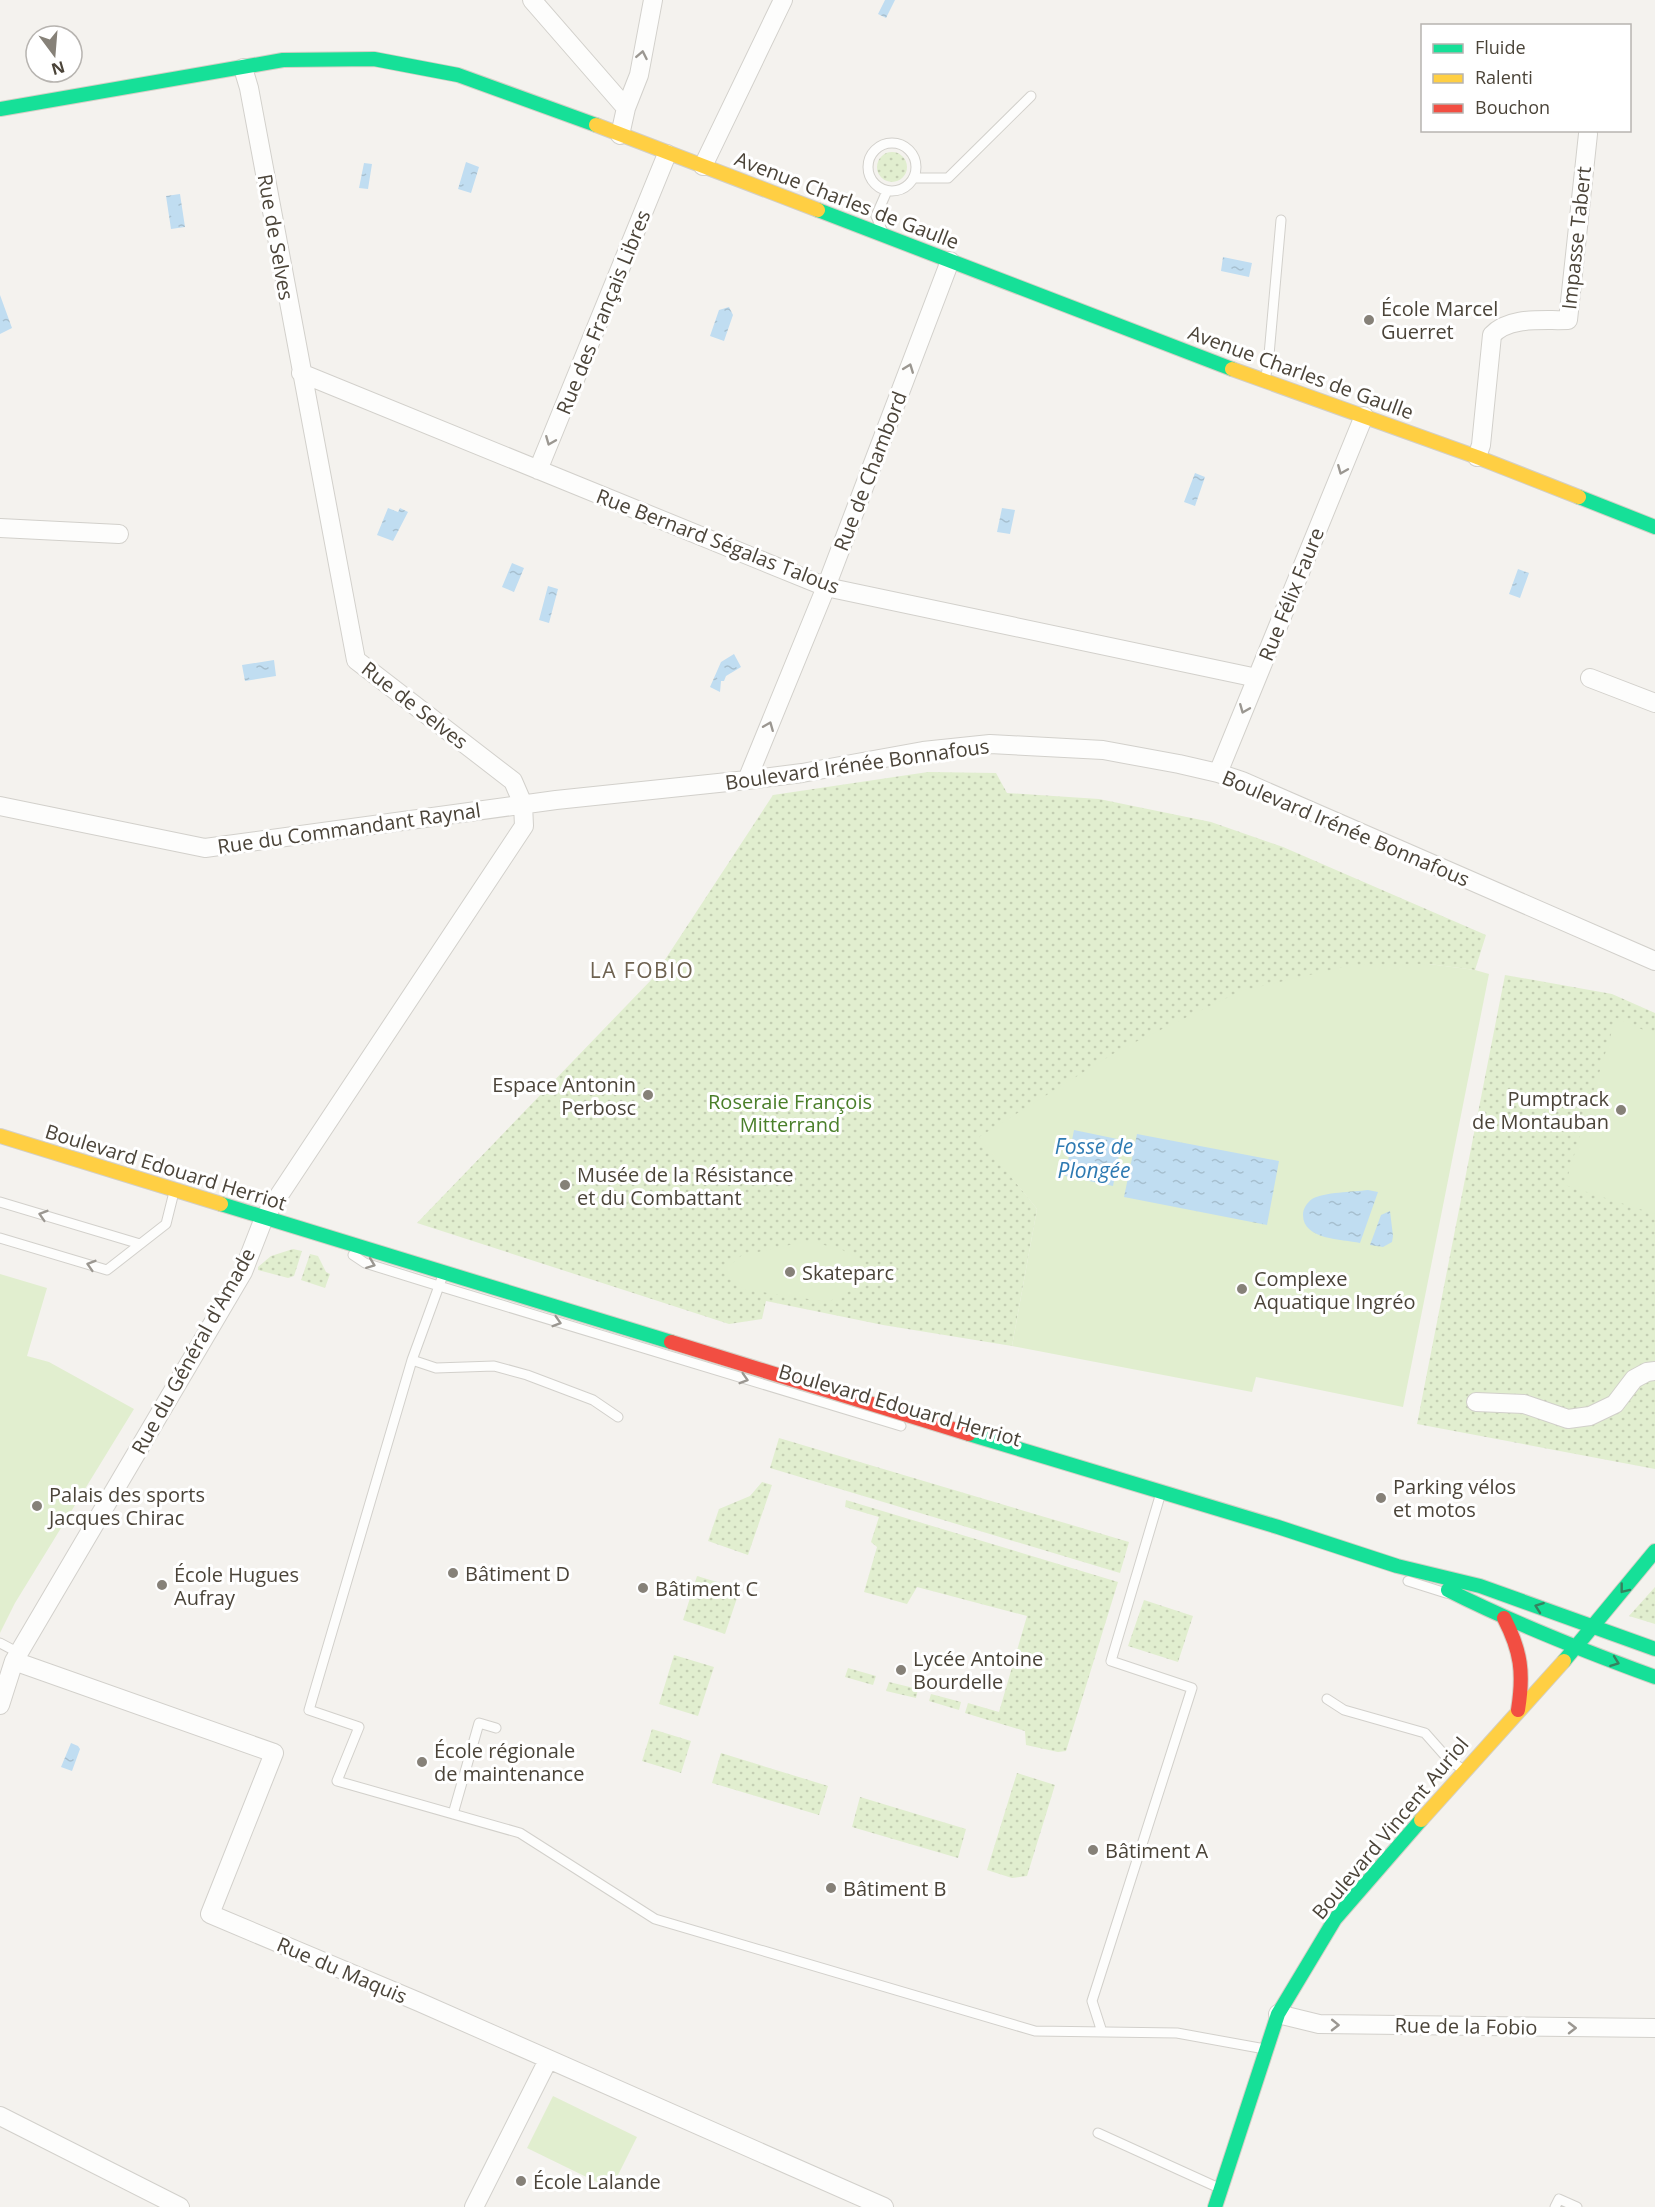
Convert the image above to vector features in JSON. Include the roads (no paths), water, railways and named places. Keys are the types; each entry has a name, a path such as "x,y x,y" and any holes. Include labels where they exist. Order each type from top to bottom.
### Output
{"main road":[{"name":"Avenue Charles de Gaulle","path":"0,109 283,60 374,59 458,75 885,235 1264,381 1477,457 1655,527"},
{"name":"Boulevard Edouard Herriot","path":"0,1136 1160,1498 1278,1527 1474,1602 1504,1618 1576,1648 1655,1677"},
{"name":"Boulevard Vincent Auriol","path":"1215,2207 1278,2014 1335,1918 1464,1770 1594,1628 1655,1551"},
{"name":"Boulevard Edouard Herriot","path":"1396,1571 1480,1586 1655,1649"},
{"path":"1504,1618 1517,1643 1522,1668 1522,1692 1518,1710"}],"street":[{"path":"532,0 626,108"},
{"path":"620,135 626,108 639,75 653,0"},
{"path":"703,166 783,0"},
{"name":"Rue de Selves","path":"243,68 249,88 356,660 513,781 523,804"},
{"name":"Impasse Tabert","path":"1477,457 1481,445 1492,335 1500,327 1516,323 1568,320 1588,134"},
{"name":"Rue des Français Libres","path":"538,470 667,154"},
{"name":"Rue de Chambord","path":"747,780 826,587 950,261"},
{"name":"Rue Bernard Ségalas Talous","path":"301,373 826,587 1257,678"},
{"name":"Rue Félix Faure","path":"1218,773 1364,416"},
{"path":"0,528 119,534"},
{"path":"1590,678 1655,702"},
{"name":"Boulevard Irénée Bonnafous","path":"523,804 802,773 923,752 990,744 1103,750 1218,773 1242,782 1655,961"},
{"path":"264,1218 524,826 523,804"},
{"name":"Rue du Commandant Raynal","path":"0,806 205,848 523,804"},
{"name":"Rue du Général d'Amade","path":"0,1705 16,1657 243,1272 264,1218"},
{"path":"1476,1402 1524,1404 1568,1419 1590,1416 1615,1404 1634,1379 1647,1372 1655,1371"},
{"name":"Rue du Maquis","path":"16,1657 274,1753 210,1914 418,2002 884,2207"},
{"name":"Rue de la Fobio","path":"1278,2014 1319,2024 1655,2028"},
{"path":"474,2207 548,2060"},
{"path":"0,2116 180,2207"}],"lane":[{"path":"914,178 948,178 1031,96"},
{"path":"894,142 909,149 916,163 914,178 903,189 887,191 873,183 867,167 869,159 879,146 894,142"},
{"path":"885,235 876,216 887,191"},
{"path":"1264,381 1268,366 1281,220"},
{"path":"0,1238 107,1270 166,1224 175,1190"},
{"path":"0,1202 140,1244"},
{"name":"Boulevard Edouard Herriot","path":"321,1235 365,1263 910,1429"},
{"path":"444,1273 412,1360 309,1710 359,1728 338,1781 519,1833 655,1919 1035,2031 1177,2033 1268,2049"},
{"path":"412,1360 436,1368 494,1366 527,1375 592,1400 618,1417"},
{"name":"Boulevard Edouard Herriot","path":"1147,1498 1160,1498 1212,1518"},
{"path":"1102,2032 1092,2001 1192,1688 1111,1661 1160,1498"},
{"path":"0,1643 16,1657"},
{"path":"1327,1700 1344,1710 1425,1733 1448,1759 1464,1770"},
{"path":"453,1814 479,1723 496,1728"},
{"path":"1098,2133 1221,2189"},
{"path":"1555,2207 1559,2199 1577,2207"}],"water":[{"path":"885,0 895,0 886,18 878,14"},
{"path":"466,162 479,167 471,193 458,189"},
{"path":"364,163 372,164 368,189 359,188"},
{"path":"180,194 185,227 171,229 166,196"},
{"path":"1223,257 1252,263 1249,277 1221,271"},
{"path":"0,295 12,328 0,334"},
{"path":"729,307 733,315 724,341 710,336 719,310"},
{"path":"1195,473 1205,477 1195,506 1184,502"},
{"path":"388,508 398,512 400,508 408,512 393,541 377,535"},
{"path":"1002,508 1015,510 1010,534 997,532"},
{"path":"512,563 524,568 514,592 502,587"},
{"path":"1518,569 1529,573 1520,598 1509,594"},
{"path":"548,586 558,589 549,623 539,620"},
{"path":"734,654 741,667 721,681 720,692 710,687 721,662"},
{"path":"274,660 276,676 245,681 242,665"},
{"name":"Fosse de Plongée","path":"1074,1130 1122,1140 1113,1186 1065,1176"},
{"path":"1137,1134 1279,1161 1267,1225 1124,1197"},
{"path":"1368,1190 1378,1192 1360,1243 1316,1234 1305,1223 1304,1210 1312,1199 1331,1194"},
{"path":"1390,1211 1392,1242 1383,1247 1370,1245 1381,1215"},
{"path":"71,1743 80,1749 72,1771 61,1767"}],"place":[{"name":"École Marcel Guerret","path":"1369,320"},
{"name":"Espace Antonin Perbosc","path":"648,1095"},
{"name":"Pumptrack de Montauban","path":"1621,1110"},
{"name":"Musée de la Résistance et du Combattant","path":"565,1185"},
{"name":"Skateparc","path":"790,1272"},
{"name":"Complexe Aquatique Ingréo","path":"1242,1289"},
{"name":"Parking vélos et motos","path":"1381,1498"},
{"name":"Palais des sports Jacques Chirac","path":"37,1506"},
{"name":"Bâtiment D","path":"453,1573"},
{"name":"École Hugues Aufray","path":"162,1585"},
{"name":"Bâtiment C","path":"643,1588"},
{"name":"Lycée Antoine Bourdelle","path":"901,1670"},
{"name":"École régionale de maintenance","path":"422,1762"},
{"name":"Bâtiment A","path":"1093,1850"},
{"name":"Bâtiment B","path":"831,1888"},
{"name":"École Lalande","path":"521,2181"}],"district":[{"name":"LA FOBIO","path":"642,970"}],"park label":[{"name":"Roseraie François Mitterrand","path":"790,1112"}]}
